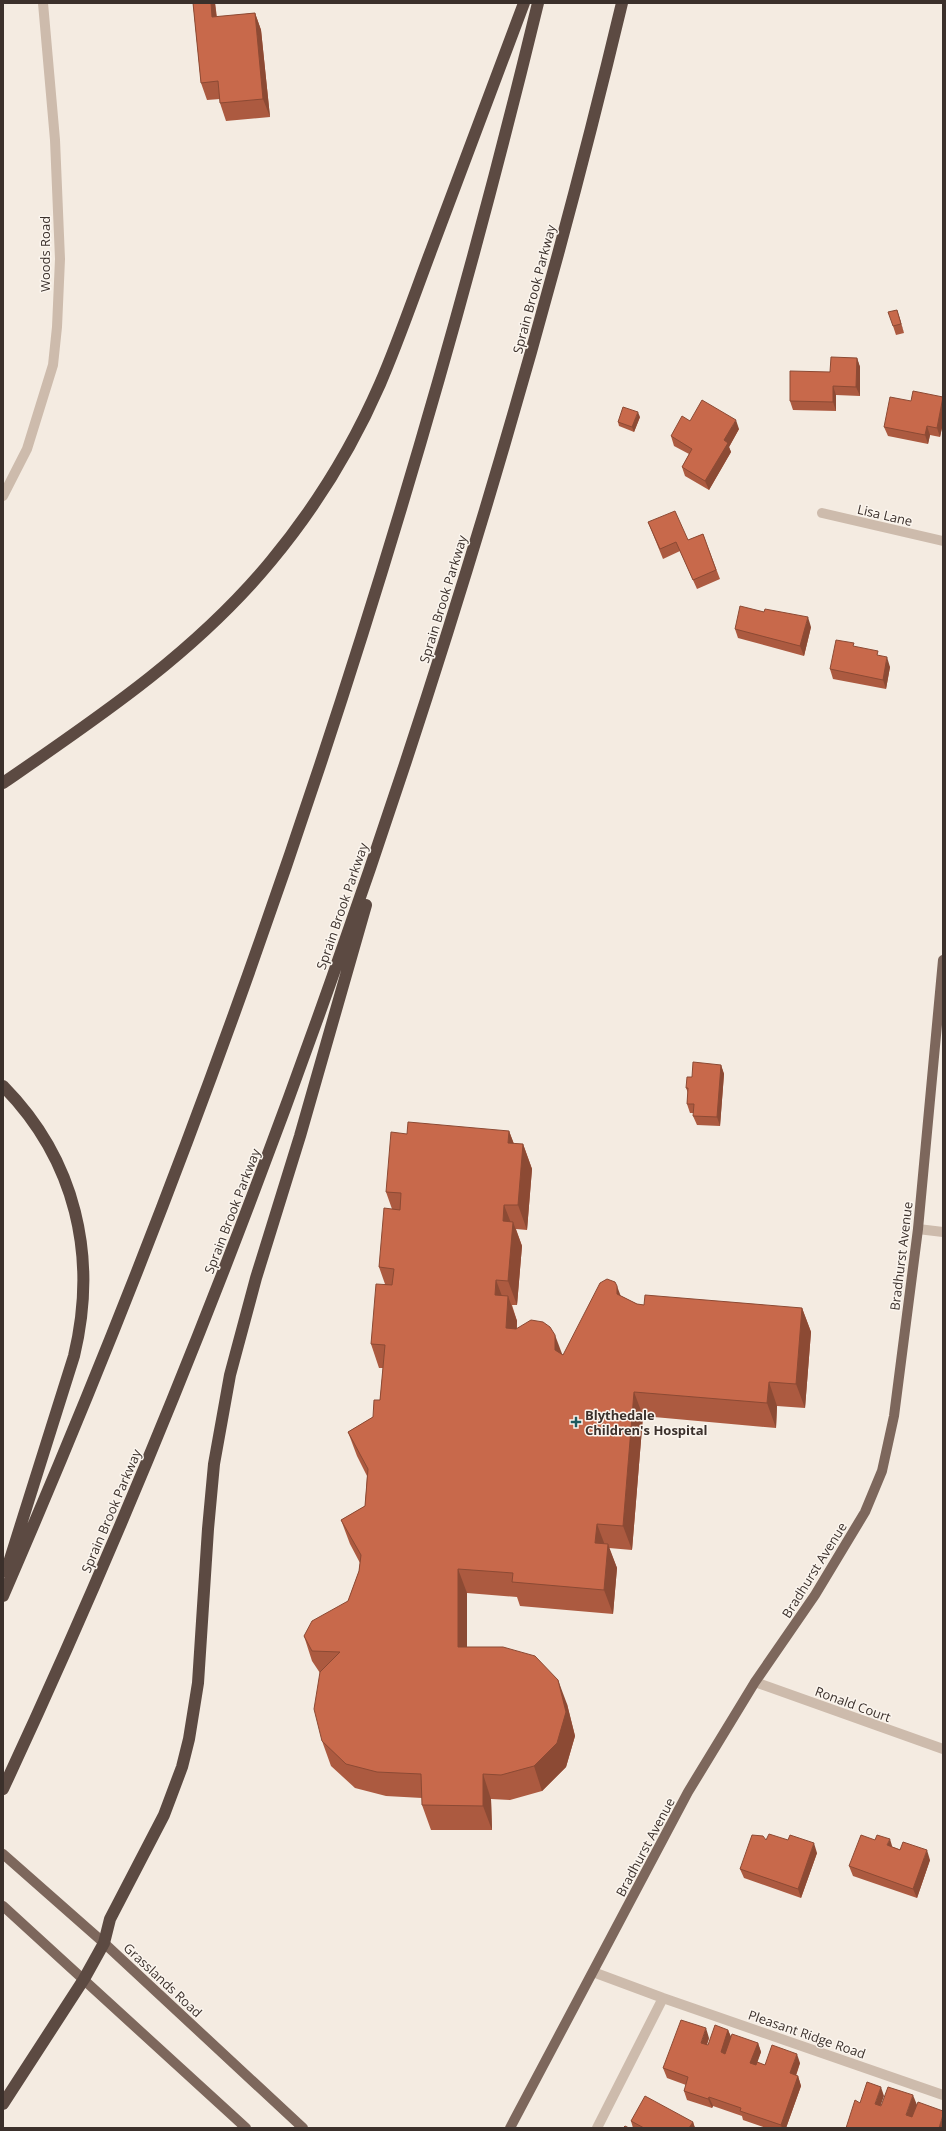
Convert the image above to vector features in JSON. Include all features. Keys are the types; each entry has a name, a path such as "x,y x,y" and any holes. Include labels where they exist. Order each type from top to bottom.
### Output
{"highway":[{"path":"3,783 130,694 186,649 219,617 271,562 322,492 346,452 381,382 524,3"},
{"path":"3,1596 83,1407 146,1249 234,1016 293,847 352,668 440,375 503,144 538,3"},
{"name":"Sprain Brook Parkway","path":"3,1790 143,1471 223,1273 299,1071 405,767 457,602 528,362 590,132 622,3"},
{"path":"3,2104 84,1979 104,1943 110,1919 155,1833 174,1792 189,1739 198,1683 208,1529 214,1464 230,1375 252,1291 300,1136 405,767"},
{"path":"3,1086 31,1119 60,1170 72,1198 79,1224 85,1278 81,1328 74,1356 3,1582"}],"main road":[{"name":"Bradhurst Avenue","path":"510,2128 688,1792 755,1682 815,1595 865,1512 882,1471 894,1416 918,1230 943,960"},
{"name":"Grasslands Road","path":"3,1854 104,1943 303,2128"},
{"path":"3,1906 246,2128"}],"street":[{"name":"Woods Road","path":"3,496 27,449 53,365 57,327 59,243 54,140 43,3"},
{"name":"Lisa Lane","path":"822,514 943,541"},
{"path":"918,1230 943,1232"},
{"name":"Ronald Court","path":"755,1682 943,1749"},
{"name":"Pleasant Ridge Road","path":"593,1972 663,1998 943,2095"},
{"path":"597,2128 663,1998"}],"building":[{"path":"193,3 211,3 212,17 255,13 263,99 220,103 218,81 201,83"},
{"path":"897,310 901,324 893,326 888,312"},
{"path":"831,357 857,358 856,387 833,386 833,402 790,401 790,371 830,372"},
{"path":"913,391 943,397 937,428 927,426 925,435 884,427 890,397 911,401"},
{"path":"702,400 736,420 724,440 728,443 705,481 682,467 692,449 671,436 682,416 690,421"},
{"path":"623,407 638,412 632,427 618,422"},
{"path":"675,511 688,540 703,534 716,570 693,580 676,542 660,549 648,522"},
{"path":"740,606 764,612 765,609 808,617 800,646 735,629"},
{"path":"836,640 854,643 853,646 878,651 877,655 887,657 883,680 830,669"},
{"path":"693,1062 721,1065 717,1117 693,1116 694,1104 687,1104 687,1077 692,1077"},
{"path":"408,1122 509,1131 508,1143 523,1144 518,1205 504,1205 503,1221 513,1222 508,1281 496,1280 495,1295 508,1296 506,1328 516,1329 531,1320 543,1322 550,1327 555,1335 555,1350 563,1355 600,1283 607,1279 615,1282 617,1286 617,1294 637,1304 644,1305 645,1295 802,1308 796,1384 769,1382 767,1403 634,1392 623,1526 597,1524 595,1543 608,1544 604,1590 512,1582 513,1573 458,1569 458,1647 503,1647 535,1656 558,1680 566,1712 557,1743 534,1766 501,1775 483,1774 483,1806 422,1805 421,1774 377,1772 346,1764 322,1741 314,1709 320,1672 340,1652 312,1651 304,1636 312,1621 348,1601 359,1571 361,1555 341,1520 365,1506 368,1469 348,1432 373,1417 374,1400 380,1400 385,1345 371,1344 376,1284 392,1285 394,1269 379,1267 384,1208 400,1210 401,1193 386,1192 391,1132 407,1134"},
{"path":"769,1834 788,1840 790,1835 814,1843 798,1889 740,1869 752,1835 763,1836 766,1840"},
{"path":"861,1835 875,1840 877,1835 890,1839 887,1845 900,1850 903,1842 927,1850 913,1889 849,1866"},
{"path":"681,2020 706,2028 701,2043 708,2045 715,2025 728,2030 721,2052 725,2054 732,2034 758,2043 750,2063 756,2065 757,2062 765,2065 772,2045 797,2054 790,2073 798,2076 781,2125 740,2111 741,2108 709,2097 708,2099 684,2091 688,2077 663,2068"},
{"path":"867,2082 881,2087 875,2104 881,2106 888,2087 913,2095 906,2115 912,2117 918,2102 943,2111 939,2128 846,2128 855,2100 860,2103"},
{"path":"645,2096 693,2122 689,2128 644,2128 631,2121"}],"place":[{"name":"Blythedale Children's Hospital","path":"576,1422"}]}
